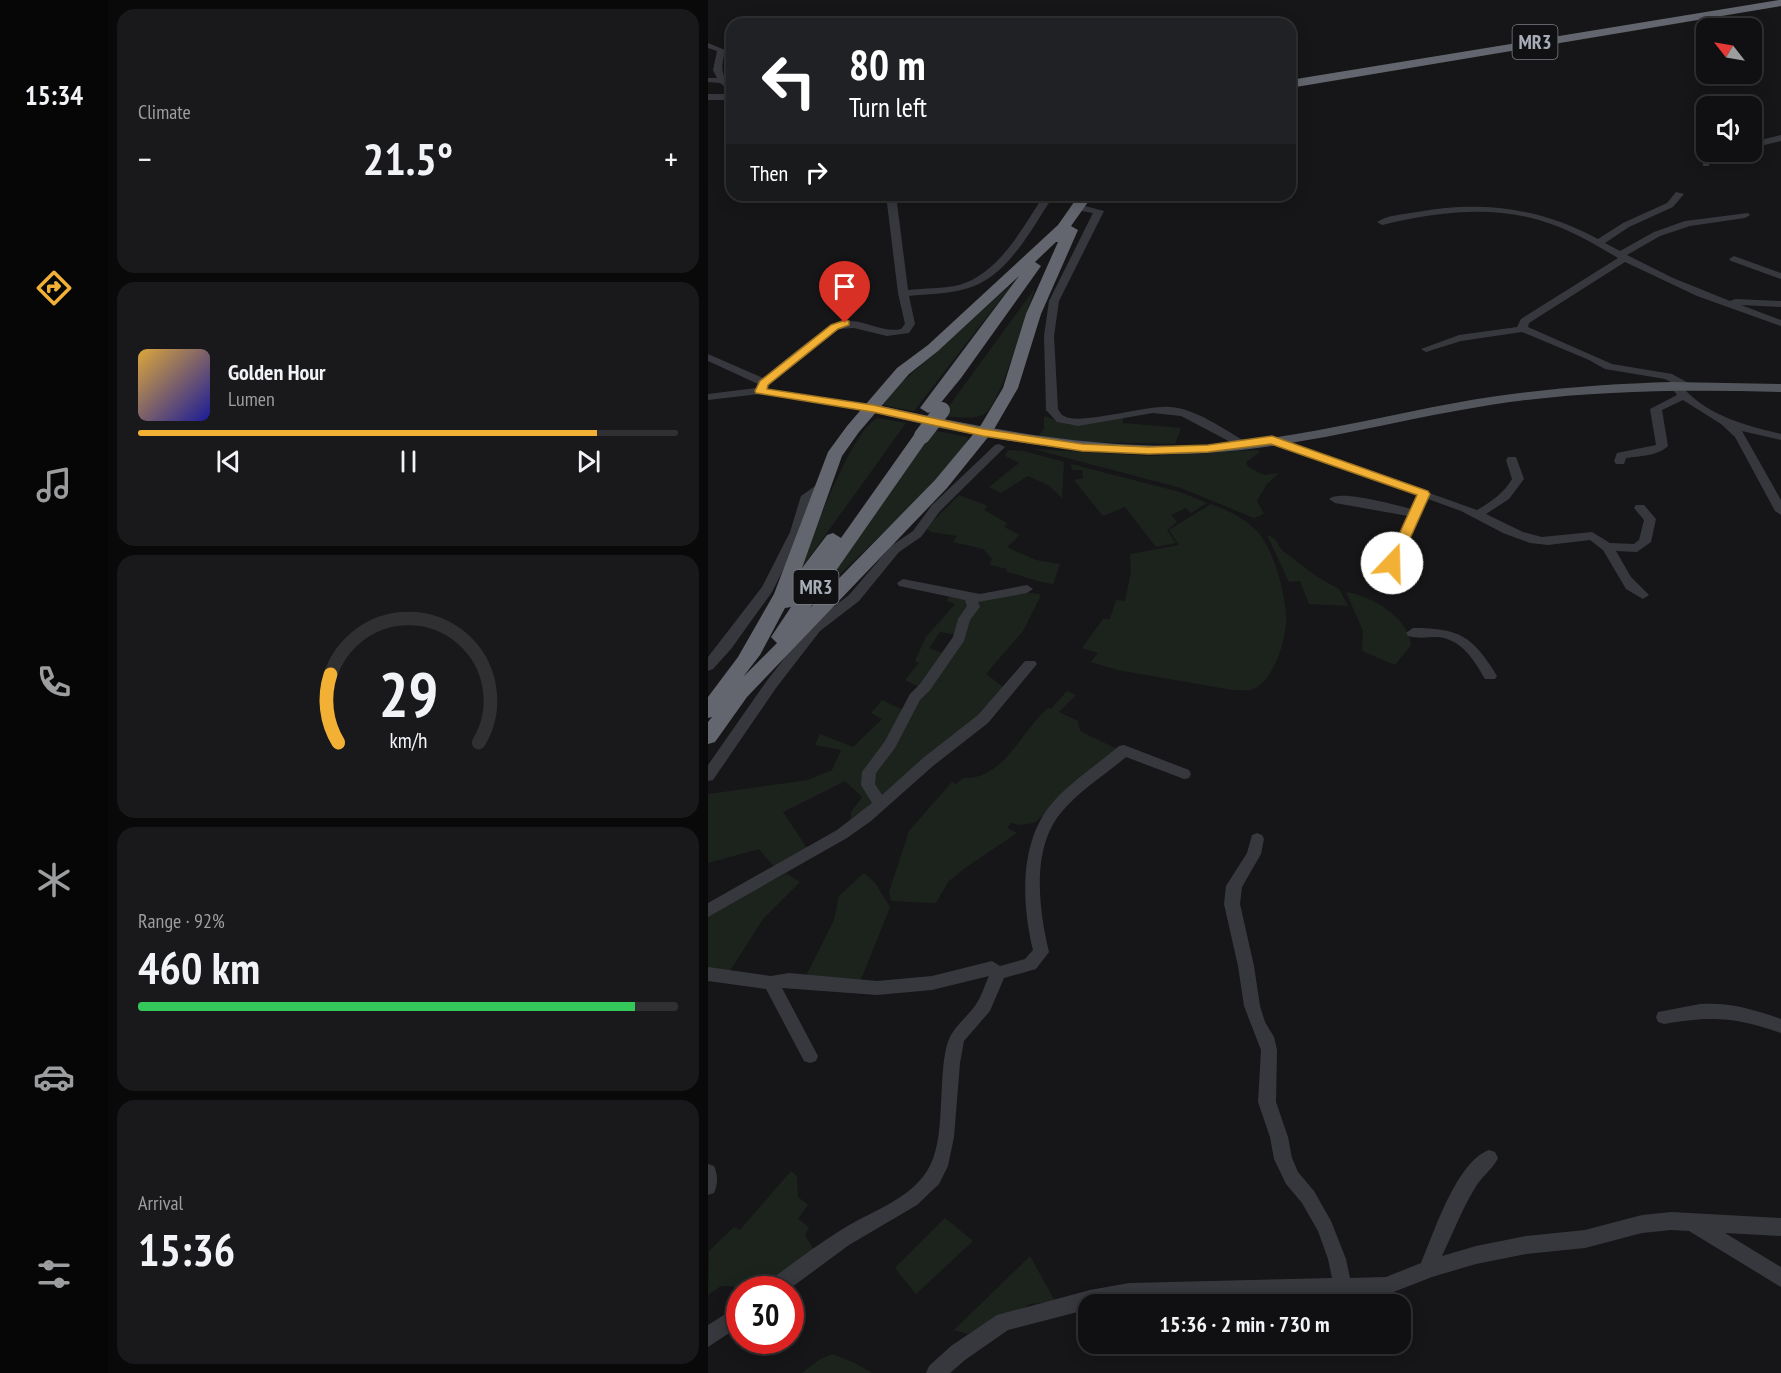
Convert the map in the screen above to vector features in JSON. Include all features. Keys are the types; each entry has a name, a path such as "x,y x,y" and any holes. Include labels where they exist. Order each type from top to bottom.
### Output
{"highway":[{"name":"MR3","path":"1296,76 1389,59 1767,0"},
{"name":"MR3","path":"1296,83 1781,3"},
{"name":"MR3","path":"708,711 935,409 1085,202"},
{"path":"746,659 783,594 834,456 853,429 903,371 933,348 1067,229"},
{"path":"741,692 873,553 932,495 983,433 1001,407 1015,378 1029,327 1067,229"},
{"name":"MR3","path":"708,737 916,434"}],"main road":[{"path":"873,408 983,433 1082,447 1149,450 1208,448 1272,440 1491,400 1588,389 1781,388"}],"street":[{"path":"708,45 721,50 717,70 726,84"},
{"path":"708,80 722,81"},
{"path":"708,97 726,97"},
{"path":"1762,143 1781,138"},
{"path":"1598,243 1626,225 1670,205 1679,194"},
{"path":"708,397 762,387 835,327 845,323 855,323 889,334 905,331 910,324 903,293 892,201"},
{"path":"903,293 955,288 980,278 1008,256 1045,201"},
{"path":"1085,202 1099,211 1054,301 1049,336 1052,410 1061,420 1078,423 1143,411 1171,410 1185,413 1242,444"},
{"path":"1382,222 1434,210 1472,208 1533,215 1565,226 1690,290 1781,323"},
{"path":"1523,329 1522,325 1525,321 1657,234 1703,220 1745,215"},
{"path":"1067,229 1088,231"},
{"path":"1734,259 1781,276"},
{"path":"1720,302 1781,304"},
{"path":"1426,349 1459,338 1523,329 1593,358 1608,367 1668,376 1682,390 1732,425 1765,477 1781,511"},
{"path":"708,357 762,387 873,408"},
{"path":"1620,461 1621,455 1658,449 1662,446 1656,409 1682,390"},
{"path":"1732,425 1781,437"},
{"path":"1272,440 1457,505 1500,528 1522,536 1543,541 1592,536 1607,547 1612,559 1634,590 1643,594"},
{"path":"708,776 815,628 854,598 895,549 917,534 936,508 999,447"},
{"path":"1476,514 1495,505 1511,493 1518,479 1512,460"},
{"path":"708,666 726,646 768,589 796,532 805,499 825,483"},
{"path":"1392,563 1413,513 1424,494"},
{"path":"1335,499 1382,505 1413,513"},
{"path":"1607,547 1637,548 1645,542 1650,519 1640,508"},
{"path":"903,583 980,598 1027,589"},
{"path":"880,804 868,785 869,772 890,744 915,697 925,687 959,638 964,619 974,607 970,597"},
{"path":"1413,633 1456,636 1482,662 1490,676"},
{"path":"708,911 842,834 983,718 1030,664"},
{"path":"791,1276 843,1238 915,1196 929,1185 939,1168 957,1038 984,1006 998,973 1030,963 1041,952 1032,898 1034,871 1040,839 1053,812 1125,750 1167,770 1184,774"},
{"path":"1257,838 1254,854 1234,886 1232,904 1246,966 1252,1006 1258,1025 1266,1037 1269,1050 1267,1102 1279,1137 1283,1159 1292,1178 1308,1197 1325,1227 1337,1259 1343,1287"},
{"path":"708,974 771,983 789,980 877,988 932,983 992,968 998,973"},
{"path":"771,983 810,1056"},
{"path":"1664,1017 1696,1011 1721,1010 1738,1012 1781,1026"},
{"path":"1427,1270 1459,1197 1474,1173 1489,1158"},
{"path":"708,1172 708,1187"},
{"path":"936,1373 958,1353 1004,1322 1090,1299 1130,1292 1386,1286 1476,1255 1526,1245 1585,1239 1642,1224 1671,1221 1781,1227"},
{"path":"1695,1224 1781,1278"},
{"path":"708,1337 726,1324"}],"shaded area":[{"path":"1013,283 914,411 882,405 899,385"},
{"path":"1035,288 1006,374 992,405 986,413 976,417 941,417"},
{"path":"1044,416 1070,425 1123,417 1123,423 1181,428 1175,444 1080,442 1038,436 1044,429"},
{"path":"878,418 906,423 798,573 844,463 868,426"},
{"path":"931,430 968,437 967,444 911,506 806,607"},
{"path":"1033,449 1151,456 1257,450 1260,452 1246,462 1248,467 1264,475 1279,473 1267,484 1257,501 1264,514 1254,518 1181,488"},
{"path":"1008,450 1023,451 1064,462 1062,498 1048,485 1028,476 1001,493 989,487 1019,463 1005,456"},
{"path":"1071,464 1180,492 1207,503 1191,513 1186,508 1171,515 1177,522 1167,530 1176,543 1156,547 1125,507 1103,516 1074,480 1083,478 1082,470 1072,470"},
{"path":"959,495 988,506 984,510 1007,523 1004,527 1020,535 1007,547 1036,560 1060,564 1053,584 990,565 992,559 983,549 953,542 957,536 931,532 926,528"},
{"path":"1211,504 1238,516 1250,525 1261,536 1271,553 1281,584 1286,614 1285,634 1273,669 1259,686 1251,690 1232,690 1117,670 1091,662 1098,653 1082,648 1103,619 1110,619 1116,600 1125,601 1131,572 1130,554 1179,545 1169,530"},
{"path":"1267,535 1274,538 1282,550 1316,576 1339,589 1348,606 1309,604 1300,581 1289,582"},
{"path":"1022,592 1040,594 1040,597 1023,631 986,674 1006,689 977,722 880,798 872,786 874,768 930,685 973,599"},
{"path":"1346,592 1377,603 1403,625 1411,645 1395,665 1362,651 1363,631"},
{"path":"949,597 970,601 956,635 940,632 929,648 942,653 919,687 905,680 919,663 915,661 926,637 955,604 947,601"},
{"path":"1067,691 1076,695 1059,712 1078,721 1080,731 1119,750 1034,823 1019,825 1011,823 1007,828 1017,833 948,882 936,903 891,901 889,892 909,831 952,782 956,784 963,778 977,777 1001,763 1038,718 1048,708 1051,709"},
{"path":"882,700 903,710 896,728 875,758 875,804 851,821 851,812 862,797 845,781 783,812 809,851 776,869 759,849 708,863 708,794 808,780 832,770 841,750 815,745 820,734 853,747 882,719 871,713"},
{"path":"786,873 800,882 763,919 730,971 708,969 708,915"},
{"path":"864,873 875,883 890,907 860,982 806,976 834,920 839,896"},
{"path":"791,1171 797,1176 798,1197 808,1205 798,1219 809,1227 805,1235 817,1255 788,1276 726,1276 726,1286 721,1286 708,1295 709,1251 734,1227 740,1230"},
{"path":"945,1218 973,1241 916,1294 895,1268"},
{"path":"1030,1256 1055,1301 1030,1304 1005,1319 967,1334 954,1330"},
{"path":"832,1354 872,1373 802,1373 819,1360"}],"route":[{"path":"845,323 835,327 764,383 760,391 873,408 983,433 1082,447 1149,450 1208,448 1272,440 1424,494 1401,539 1392,563"}]}
